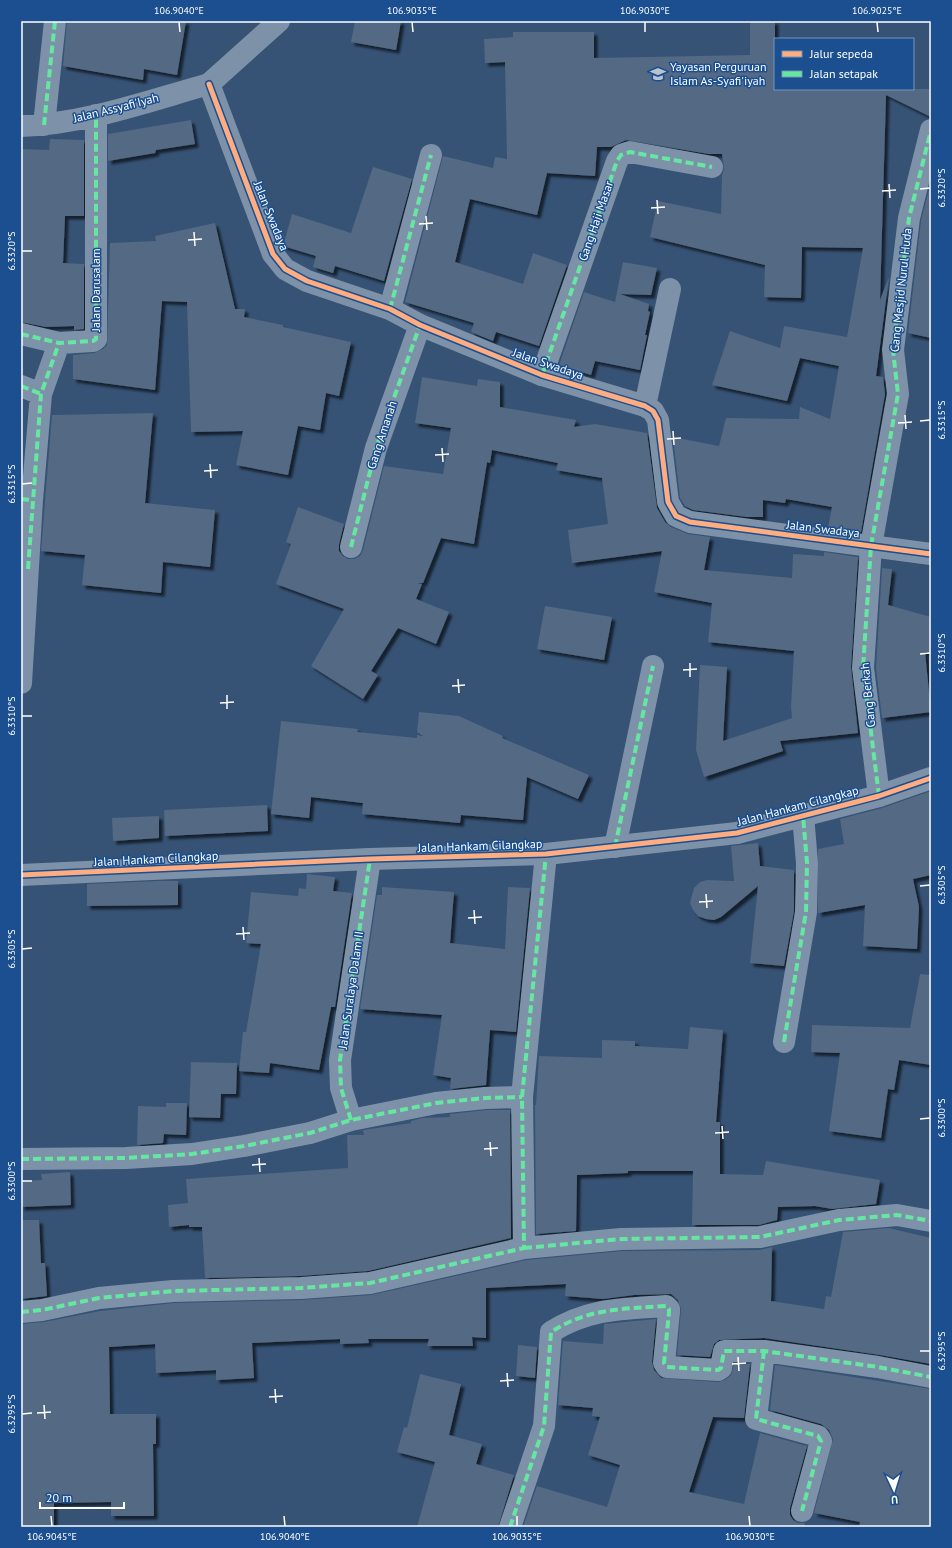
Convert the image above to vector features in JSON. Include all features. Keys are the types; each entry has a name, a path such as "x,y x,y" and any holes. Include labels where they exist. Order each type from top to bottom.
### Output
{"street":[{"path":"44,125 55,21"},
{"path":"209,84 280,21"},
{"name":"Jalan Assyafi'Iyah","path":"21,126 44,125 96,115 209,84"},
{"name":"Jalan Swadaya","path":"209,84 273,254 285,269 307,281 390,308 420,325 542,375 646,406 653,410 658,420 668,502 676,516 690,522 931,554"},
{"name":"Jalan Darusalam","path":"59,343 93,341 97,335 96,115"},
{"name":"Gang Mesjid Nurul Huda","path":"871,546 898,394 893,350 909,218 931,130"},
{"name":"Gang Haji Masar","path":"542,375 617,161 621,155 630,152 712,167"},
{"path":"390,308 431,154"},
{"path":"646,406 670,289"},
{"name":"Gang Amanah","path":"351,546 376,448 420,325"},
{"path":"21,334 59,343 31,390 26,500 21,683"},
{"name":"Gang Berkah","path":"871,546 863,668 879,796"},
{"path":"615,847 653,666"},
{"name":"Jalan Hankam Cilangkap","path":"21,875 370,859 546,854 615,847 737,833 879,796 931,778"},
{"path":"784,1042 806,912 807,863 803,815"},
{"path":"524,1248 522,1097 546,854"},
{"name":"Jalan Suralaya Dalam II","path":"351,1120 342,1088 340,1060 370,859"},
{"path":"21,1159 126,1158 192,1154 244,1146 310,1133 351,1120 436,1103 485,1098 522,1097"},
{"path":"21,1312 42,1310 99,1298 173,1291 301,1288 370,1283 524,1248 621,1239 760,1237 839,1220 896,1215 931,1221"},
{"path":"510,1527 544,1426 551,1332 567,1322 586,1315 604,1310 666,1306 669,1309 664,1363 667,1367 718,1370 721,1368 724,1351 764,1351 878,1367 931,1377"},
{"path":"764,1351 756,1419 818,1436 821,1441 802,1511"}],"building":[{"path":"67,21 186,21 177,75 144,69 143,80 63,66"},
{"path":"355,21 401,21 396,50 351,42"},
{"path":"750,21 775,21 774,90 931,89 931,117 886,95 880,300 889,277 876,376 883,377 885,394 861,532 828,528 832,507 786,499 785,503 763,500 763,517 747,517 693,510 685,506 680,498 673,437 719,446 726,418 799,419 800,407 830,419 839,366 800,358 787,401 712,385 730,331 780,348 784,326 847,337 863,248 802,247 801,298 764,297 765,265 650,237 658,201 721,214 722,175 724,169 722,154 709,154 626,140 611,147 597,147 595,176 547,173 537,215 470,199 455,262 523,284 533,253 567,265 539,346 496,332 493,341 471,332 474,323 405,302 443,156 493,168 495,157 507,159 505,62 485,63 484,39 513,37 513,32 594,32 594,58 750,55"},
{"path":"191,120 195,144 156,150 155,153 108,161 108,134"},
{"path":"50,139 84,140 84,216 65,216 63,263 84,264 84,329 74,330 74,326 46,327 21,322 21,149 49,150"},
{"path":"373,167 412,179 384,281 335,266 333,273 313,267 316,256 283,246 292,214 351,233"},
{"path":"931,182 931,338 908,333 921,220"},
{"path":"215,223 235,309 245,309 244,317 351,342 339,396 326,393 320,430 298,426 288,475 236,465 243,431 191,432 187,302 162,301 155,390 73,379 73,355 94,353 103,349 107,345 110,243 156,241 155,236"},
{"path":"623,262 657,268 651,295 620,294 649,304 648,311 650,312 645,335 647,335 640,370 595,361 591,375 559,365 584,292 615,302"},
{"path":"422,377 477,386 478,379 500,382 500,407 576,420 574,427 595,424 647,433 657,508 665,522 671,527 688,534 710,537 704,570 792,578 793,554 824,556 824,552 858,557 851,667 858,733 780,741 783,751 704,777 696,750 700,665 727,667 723,741 792,718 791,707 794,651 708,642 712,603 654,592 662,551 572,563 568,530 608,524 602,478 556,470 558,463 492,450 490,463 487,462 474,544 441,538 423,583 417,583 422,584 416,599 449,612 436,644 398,628 371,671 378,675 363,699 311,666 344,609 276,584 291,544 286,542 298,507 344,524 339,544 339,551 348,559 354,559 360,556 363,550 384,466 443,474 451,428 415,423"},
{"path":"153,413 145,503 215,510 210,567 163,562 161,593 82,585 85,555 41,551 52,415"},
{"path":"882,568 892,569 888,605 931,617 931,654 925,652 931,712 882,718 876,668"},
{"path":"545,606 612,617 604,660 537,649"},
{"path":"419,712 459,716 503,736 502,738 589,775 578,799 527,777 523,820 461,815 460,823 362,814 363,803 311,797 309,818 271,814 281,721 358,729 357,732 417,738 417,735 423,736 417,732"},
{"path":"931,791 931,875 913,879 919,907 917,949 863,946 865,905 818,913 818,849 844,844 840,819 882,808"},
{"path":"267,805 268,831 165,836 164,810"},
{"path":"159,816 159,838 113,841 112,818"},
{"path":"758,843 760,866 794,870 794,911 784,966 750,963 758,886 721,917 714,920 698,916 690,903 694,888 700,882 707,880 734,881 731,846"},
{"path":"307,874 335,877 333,891 352,893 335,1007 331,1007 319,1070 270,1063 269,1073 239,1071 243,1032 246,1032 261,944 246,943 251,892 298,896 299,888 306,889"},
{"path":"178,881 178,905 87,906 87,884"},
{"path":"382,887 454,892 450,943 505,949 508,887 530,888 516,1032 490,1030 486,1085 450,1089 451,1078 433,1075 442,1015 360,1009 377,895 382,895"},
{"path":"920,974 931,975 931,1065 899,1060 894,1090 888,1089 881,1138 829,1131 840,1053 811,1052 812,1025 910,1028"},
{"path":"690,1027 723,1030 716,1122 720,1122 720,1174 763,1175 766,1161 880,1180 876,1204 832,1209 815,1206 778,1207 777,1220 759,1225 692,1225 693,1171 628,1171 628,1173 577,1175 576,1231 536,1234 535,1105 539,1056 602,1058 602,1040 635,1041 635,1046 688,1049"},
{"path":"191,1062 237,1063 236,1094 221,1094 220,1118 189,1117"},
{"path":"166,1103 187,1103 186,1135 164,1134 163,1143 137,1145 138,1106 166,1107"},
{"path":"486,1110 510,1110 511,1238 368,1271 300,1276 205,1278 202,1227 189,1227 189,1225 169,1227 168,1205 188,1203 186,1179 348,1168 347,1135 364,1135 363,1130 411,1123 411,1121 422,1118 450,1117 450,1114"},
{"path":"70,1172 71,1205 21,1207 21,1181 42,1180 41,1174"},
{"path":"21,1220 39,1220 41,1263 45,1263 47,1296 21,1299"},
{"path":"889,1228 931,1238 931,1364 764,1338 719,1340 714,1344 710,1357 677,1355 681,1309 678,1300 671,1294 634,1295 603,1299 565,1296 566,1284 486,1288 486,1338 472,1337 473,1346 427,1346 429,1339 368,1339 369,1343 340,1344 340,1339 252,1343 254,1378 216,1380 216,1370 156,1373 155,1344 109,1347 110,1414 156,1414 156,1444 153,1444 154,1516 111,1516 111,1502 54,1503 54,1527 21,1527 21,1324 44,1322 100,1311 174,1303 301,1300 371,1295 526,1260 622,1251 760,1250 772,1247 771,1301 824,1309 826,1296 831,1297 843,1232"},
{"path":"656,1319 652,1362 654,1370 661,1378 718,1382 725,1380 731,1375 734,1364 750,1364 744,1418 713,1417 689,1492 744,1504 760,1433 807,1446 790,1508 790,1515 793,1520 798,1523 805,1523 804,1527 523,1527 537,1486 607,1507 620,1465 588,1455 600,1417 592,1416 593,1408 558,1405 563,1341 603,1344 604,1324"},
{"path":"518,1345 537,1347 535,1378 516,1376"},
{"path":"775,1365 931,1389 931,1527 859,1527 860,1522 814,1513 833,1439 829,1430 821,1424 770,1410"},
{"path":"420,1374 461,1384 449,1435 482,1444 476,1464 514,1475 498,1527 417,1527 435,1462 397,1452 404,1427 407,1428"}],"marked path":[{"path":"44,125 55,21"},
{"path":"21,334 59,343 93,341 96,339 96,115"},
{"path":"879,796 863,668 871,546 898,394 893,350 909,218 931,130"},
{"path":"542,375 617,161 621,155 630,152 712,167"},
{"path":"390,309 431,155"},
{"path":"351,547 376,448 420,325"},
{"path":"28,569 41,394 59,343"},
{"path":"21,386 41,394"},
{"path":"21,499 32,500"},
{"path":"615,847 653,666"},
{"path":"784,1042 806,912 807,863 803,815"},
{"path":"21,1312 42,1310 99,1298 173,1291 301,1288 370,1283 524,1248 522,1097 546,854"},
{"path":"351,1120 341,1088 340,1060 370,859"},
{"path":"21,1159 126,1158 192,1154 244,1146 310,1133 351,1120 436,1103 485,1098 522,1097"},
{"path":"524,1248 621,1239 760,1237 839,1220 897,1215 931,1221"},
{"path":"510,1527 544,1426 551,1332 579,1318 620,1309 666,1306 669,1309 664,1363 667,1367 718,1370 721,1368 724,1351 764,1351 878,1367 931,1377"},
{"path":"764,1351 756,1419 818,1436 821,1441 802,1511"}],"cycle path":[{"path":"209,84 273,254 285,269 307,281 390,309 420,325 542,375 645,406 653,411 658,420 668,502 676,516 690,522 931,554"},
{"path":"21,875 370,859 546,854 737,833 879,796 931,778"}],"place":[{"name":"Yayasan Perguruan Islam As-Syafi'iyah","path":"658,74"}]}
